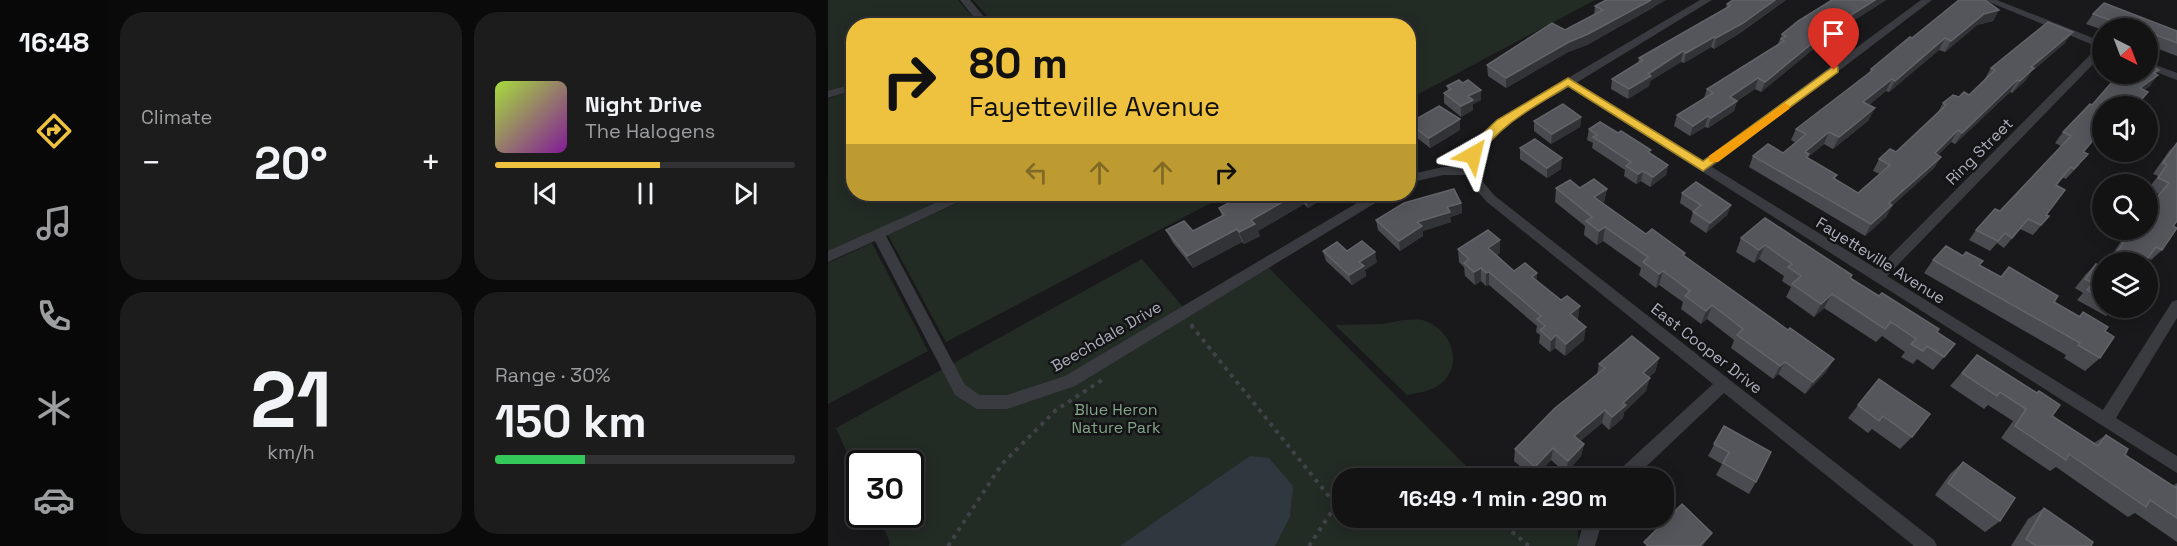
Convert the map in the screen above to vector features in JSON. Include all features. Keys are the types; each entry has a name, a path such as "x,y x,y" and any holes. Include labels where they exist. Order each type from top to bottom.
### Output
{"street":[{"path":"965,0 980,18"},
{"path":"1416,177 1443,171 1472,171 1473,155 1483,140 1501,123 1707,0"},
{"path":"1703,167 1927,0"},
{"path":"1989,0 2092,42"},
{"name":"Ring Street","path":"1878,277 2092,58"},
{"path":"2158,69 2177,77"},
{"name":"Fayetteville Avenue","path":"1568,82 2177,465"},
{"path":"828,95 846,89"},
{"name":"East Cooper Drive","path":"1472,171 1481,188 1491,199 1928,546"},
{"path":"828,257 950,201"},
{"name":"Beechdale Drive","path":"878,234 960,390 977,402 1007,402 1070,381 1369,201"},
{"path":"2106,420 2177,306"},
{"path":"1634,468 1723,384"},
{"path":"1586,546 1591,528"}],"path":[{"path":"1183,328 1192,323 1332,500"},
{"path":"948,546 1002,464 1056,410 1111,374"},
{"path":"1309,546 1332,511"},
{"path":"1508,528 1529,546"}],"green space":[{"path":"828,0 958,0 974,18 846,18 846,85 828,92"},
{"path":"973,0 1595,0 1416,95 1416,18 989,18"},
{"path":"846,93 846,201 939,201 828,252 828,99"},
{"path":"962,201 1215,201 946,342 888,235"},
{"path":"872,243 928,351 828,404 828,263"},
{"name":"Blue Heron Nature Park","path":"1142,259 1190,315 1269,268 1468,468 1332,468 1332,528 1578,528 1579,546 889,546 890,542 883,528 924,528 924,450 846,451 836,428"},
{"path":"1403,320 1422,320 1442,332 1449,341 1453,361 1451,371 1444,381 1431,389 1407,395 1335,325 1382,324"}],"shaded area":[{"path":"1250,456 1269,458 1293,486 1290,517 1275,546 1120,546"}],"building":[{"path":"1606,0 1651,0 1569,42 1506,78 1487,65 1552,23 1565,30 1603,10 1595,6"},
{"path":"1733,0 1775,0 1743,23 1716,38 1686,53 1683,51 1648,74 1651,76 1629,89 1612,79 1643,60 1639,58 1730,6 1727,4"},
{"path":"1832,0 1875,0 1832,27 1765,82 1758,78 1730,97 1737,101 1711,118 1708,116 1693,126 1677,115 1713,93 1707,89 1784,41 1781,39 1786,36 1782,34"},
{"path":"1959,0 1985,0 1999,10 1984,14 1951,41 1945,38 1895,81 1892,79 1863,102 1875,108 1839,137 1829,132 1805,152 1809,154 1806,157 1837,175 1833,178 1858,193 1890,165 1879,159 1890,149 1896,152 1946,105 1943,103 1953,95 1959,97 1964,92 1969,95 1995,70 1991,68 2048,22 2073,32 2031,67 2034,68 2020,81 2017,80 1962,133 1958,130 1935,153 1941,157 1889,203 1892,205 1871,224 1753,156 1768,144 1783,153 1806,134 1796,129"},
{"path":"2104,3 2143,18 2104,18 2093,14"},
{"path":"2158,24 2177,31 2177,43 2158,36"},
{"path":"1459,80 1463,83 1468,80 1481,90 1468,96 1473,100 1461,106 1444,93 1451,89 1447,86"},
{"path":"2110,84 2146,84 2140,88 2148,92 2145,96 2100,96"},
{"path":"1563,104 1581,117 1552,134 1534,121"},
{"path":"2090,104 2092,105 2092,142 2083,152 2088,154 2074,169 2071,167 2056,185 2065,190 2041,225 2028,219 2012,238 2005,233 1998,241 1976,230 1995,209 2000,211 2071,136 2063,132"},
{"path":"1439,106 1460,119 1429,138 1416,128 1416,119"},
{"path":"1600,122 1618,133 1621,131 1651,150 1648,152 1668,165 1653,177 1643,171 1638,174 1626,166 1631,162 1593,137 1597,135 1589,129"},
{"path":"1535,139 1562,158 1547,168 1520,148"},
{"path":"2177,143 2177,221 2173,226 2177,228 2162,250 2156,247 2152,252 2117,252 2125,240 2158,240 2158,196 2169,183 2158,178 2167,165 2163,163"},
{"path":"1594,179 1607,189 1594,197 1646,234 1652,229 1685,253 1683,255 1788,330 1790,328 1834,359 1813,382 1785,362 1780,366 1737,335 1743,329 1712,305 1706,311 1685,296 1690,291 1663,271 1659,274 1643,262 1648,257 1605,227 1599,231 1586,221 1592,217 1556,188 1570,180 1580,188"},
{"path":"1696,182 1731,205 1710,223 1693,212 1701,205 1682,193"},
{"path":"1454,189 1461,203 1447,207 1450,212 1417,222 1422,226 1399,241 1376,220 1404,203"},
{"path":"1232,201 1285,201 1251,220 1255,224 1239,232 1237,229 1187,256 1166,230 1184,221 1193,231 1224,215 1219,208"},
{"path":"1765,218 1852,275 1850,278 1879,296 1882,293 1939,329 1937,332 1955,344 1944,357 1927,346 1923,351 1911,344 1916,339 1891,322 1885,329 1832,294 1821,304 1792,284 1801,276 1788,267 1792,264 1765,245 1759,250 1741,238"},
{"path":"1488,230 1500,240 1488,248 1514,271 1525,263 1537,273 1532,277 1561,300 1567,296 1580,306 1570,314 1586,327 1566,344 1556,335 1551,340 1540,330 1545,326 1537,319 1541,316 1489,272 1486,273 1481,268 1474,272 1464,263 1469,259 1458,249"},
{"path":"1362,241 1375,252 1359,262 1364,266 1349,275 1323,251 1337,242 1347,251"},
{"path":"1946,246 1963,256 1966,252 1983,261 1979,265 2001,277 2009,267 2058,296 2054,302 2080,317 2083,312 2108,327 2105,331 2114,337 2100,358 2078,345 2080,343 1933,260"},
{"path":"2092,269 2092,282 2085,279"},
{"path":"1632,336 1659,358 1643,373 1650,378 1623,403 1626,405 1612,417 1605,410 1574,436 1584,444 1568,461 1553,448 1535,467 1515,449 1555,408 1605,368 1599,364"},
{"path":"1977,355 2060,405 2052,416 2098,446 2106,435 2128,449 2125,455 2176,488 2177,486 2177,518 2150,500 2146,507 2069,454 2066,460 2015,426 2026,409 2000,392 1997,396 1962,373"},
{"path":"1879,379 1930,414 1912,437 1883,416 1879,421 1858,405"},
{"path":"1724,426 1771,452 1756,482 1723,463 1729,452 1714,444"},
{"path":"1963,462 2015,498 2000,521 1948,483"},
{"path":"1682,504 1712,533 1700,546 1648,546 1644,542 1658,528 1674,528 1674,512"},
{"path":"2044,508 2093,542 2091,546 2036,546 2026,539"}],"slow traffic":[{"path":"1714,159 1785,106"}],"route":[{"path":"1473,155 1483,140 1501,123 1568,82 1703,167 1834,70"}]}
